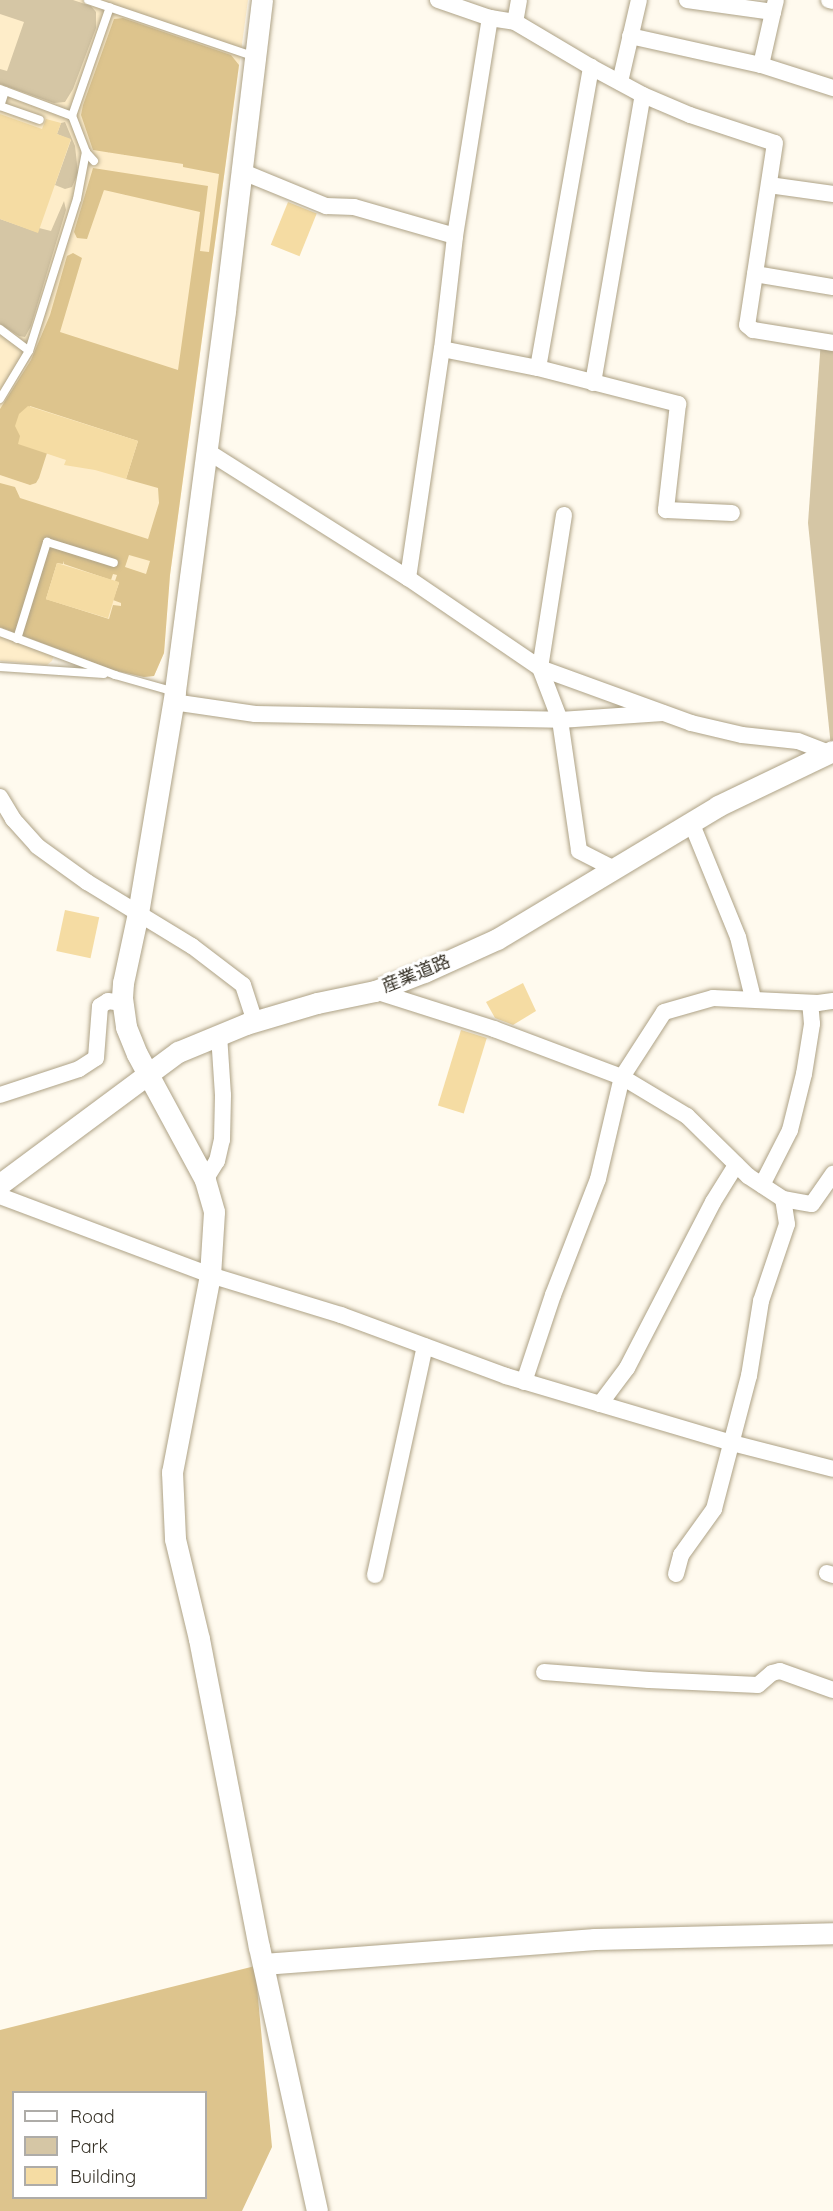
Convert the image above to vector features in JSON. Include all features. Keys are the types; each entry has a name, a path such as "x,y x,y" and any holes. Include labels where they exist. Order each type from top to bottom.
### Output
{"street":[{"path":"262,0 243,172 174,697 138,913 123,983 123,1004 126,1027 146,1074 205,1180 214,1212 210,1275 172,1472 175,1539 200,1639 263,1964 317,2211"},
{"path":"438,0 490,18 515,22 643,95 690,115 775,143 747,320 749,328 833,343"},
{"path":"515,22 519,0"},
{"path":"620,82 639,0"},
{"path":"687,0 774,6 761,65"},
{"path":"408,578 442,350 455,236 490,18"},
{"path":"630,36 761,65 833,88"},
{"path":"538,368 591,67"},
{"path":"593,383 643,95"},
{"path":"243,172 326,206 354,207 455,236"},
{"path":"769,185 833,194"},
{"path":"755,274 833,287"},
{"path":"442,350 538,368 678,404 666,510 732,513"},
{"path":"207,451 408,578 540,668 663,713 742,735 798,741 830,752"},
{"path":"564,515 540,668 560,720 579,851 613,868"},
{"path":"174,697 255,714 560,720 663,713"},
{"name":"産業道路","path":"0,1184 178,1052 255,1021 317,1003 375,991 424,972 496,939 691,822 830,752"},
{"path":"0,797 13,819 36,846 138,913 192,945 243,985 255,1021"},
{"path":"691,822 738,938 753,998"},
{"path":"375,991 494,1029 622,1077 687,1116 736,1165 783,1199 812,1204 833,1174"},
{"path":"524,1382 552,1295 598,1179 622,1077 664,1012 713,998 753,998 810,1003 833,1001"},
{"path":"0,1095 79,1069 96,1058 100,1006 108,1001 123,1004"},
{"path":"762,1185 790,1130 804,1074 812,1024 810,1003"},
{"path":"205,1180 217,1161 222,1140 223,1095 219,1034"},
{"path":"600,1404 627,1368 714,1202 736,1165"},
{"path":"0,1196 210,1275 341,1315 524,1382 732,1443 833,1469"},
{"path":"676,1574 681,1555 714,1509 756,1346 761,1301 787,1224 783,1199"},
{"path":"375,1575 425,1346"},
{"path":"544,1672 649,1680 758,1684 772,1673 780,1671 833,1690"},
{"path":"263,1964 595,1939 833,1933"}],"lane":[{"path":"88,0 255,57"},
{"path":"94,161 86,152 72,116 110,8"},
{"path":"40,120 0,105 3,90 72,116"},
{"path":"0,399 29,351 77,199 86,152"},
{"path":"0,329 29,351"},
{"path":"17,639 47,542 114,563"},
{"path":"0,632 174,697"},
{"path":"0,667 115,675"}],"shaded area":[{"path":"0,0 248,0 170,575 164,653 154,676 144,677 113,670 56,648 52,661 47,665 0,661"},
{"path":"123,18 231,55 239,65 170,575 164,653 154,676 144,677 113,670 0,627 0,483 15,487 20,498 148,539 159,503 158,488 126,479 138,441 30,406 27,413 47,453 39,478 36,483 30,485 0,475 0,409 31,360 50,315 67,256 73,253 82,258 60,332 178,370 200,212 104,190 87,239 77,238 74,232 93,168 208,186 200,251 209,252 219,174 183,167 183,164 93,150 81,115 114,19","holes":["129,555 150,561 146,574 125,567","64,561 64,564 111,580 113,574 117,575 115,581 119,583 113,600 121,603 121,606 113,605 109,619 46,599 57,563 63,564"]},
{"path":"255,1966 272,2147 242,2211 0,2211 0,2030"}],"green space":[{"path":"0,0 73,0 91,6 96,12 96,28 73,89 65,102 54,103 0,84 0,69 7,71 24,22 0,14"},
{"path":"65,122 75,146 78,173 72,187 65,189 55,185 71,140 57,134 61,123"},
{"path":"64,201 66,210 31,326 25,337 19,336 0,324 0,219 37,232 39,228 51,231"},
{"path":"821,340 833,343 833,746 831,747 808,523"}],"building":[{"path":"0,114 42,129 46,119 61,123 57,134 71,139 38,233 0,219"},
{"path":"288,202 317,214 300,256 271,245"},
{"path":"28,406 138,441 126,479 95,470 64,465 66,460 18,444 20,436 15,426 19,414"},
{"path":"57,563 119,582 108,618 46,599"},
{"path":"65,910 99,917 91,958 56,951"},
{"path":"523,983 536,1011 513,1025 495,1018 486,1002"},
{"path":"461,1030 487,1038 464,1113 438,1106"}]}
